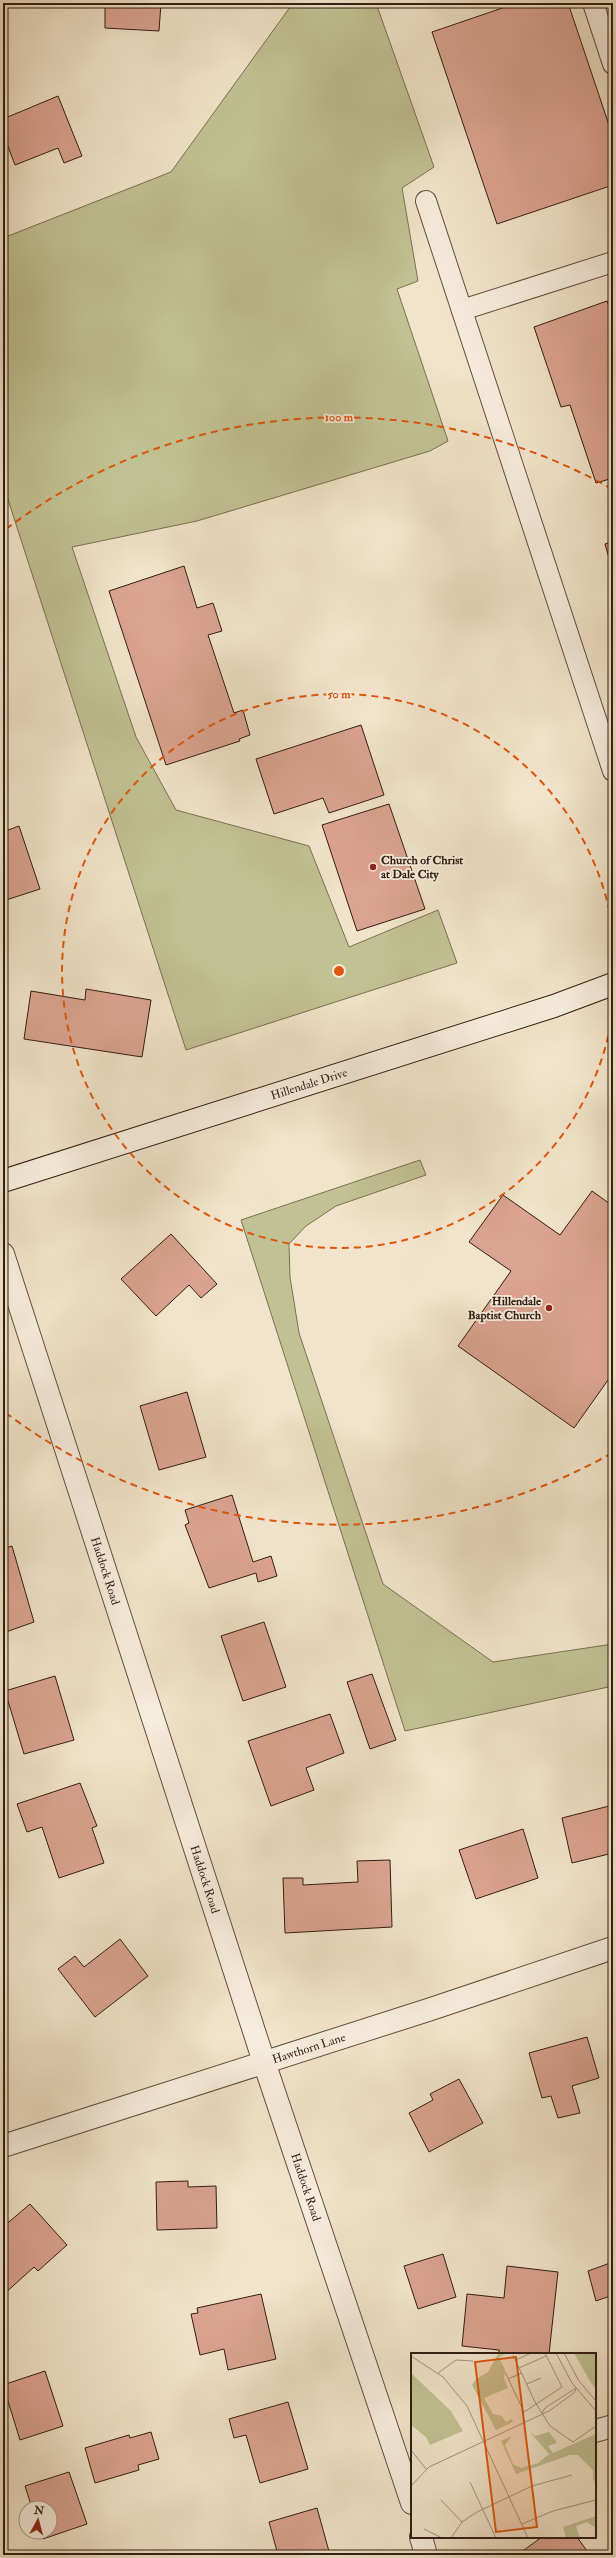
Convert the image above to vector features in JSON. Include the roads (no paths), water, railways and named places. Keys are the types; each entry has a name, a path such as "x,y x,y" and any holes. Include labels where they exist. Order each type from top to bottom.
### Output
{"street":[{"name":"Hillendale Drive","path":"3,1181 546,1008 613,984"},
{"name":"Haddock Road","path":"3,1254 264,2062 411,2492"},
{"name":"Hawthorn Lane","path":"3,2146 428,2010 613,1948"},
{"path":"596,2431 613,2426"},
{"path":"421,2538 426,2555"}],"lane":[{"path":"593,3 610,42 613,64"},
{"path":"426,201 613,771"},
{"path":"462,310 613,262"}],"place":[{"name":"Church of Christ at Dale City","path":"373,867"},
{"name":"Hillendale Baptist Church","path":"549,1308"}]}
